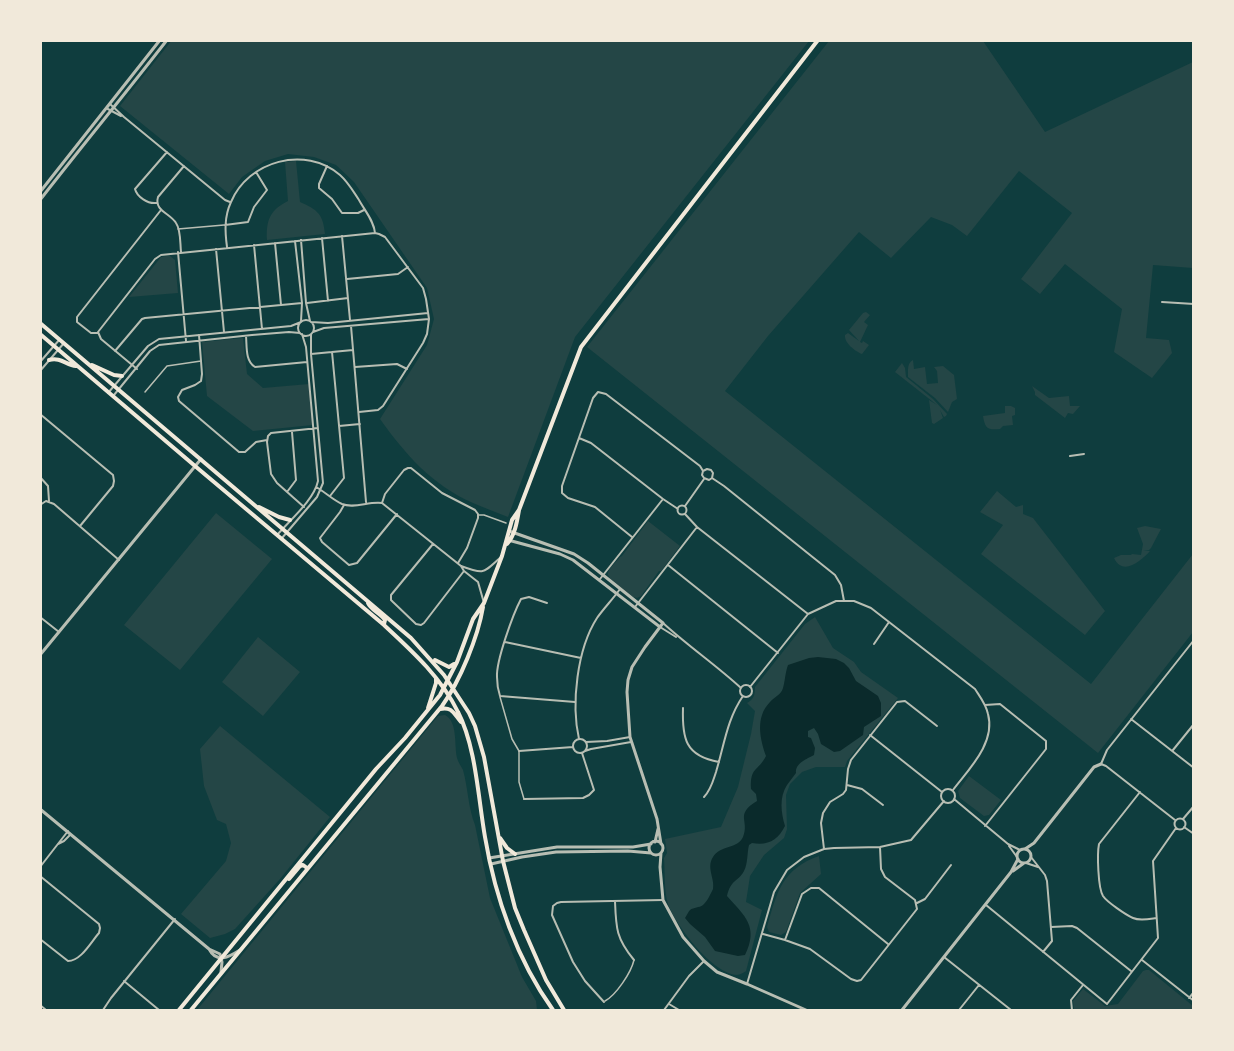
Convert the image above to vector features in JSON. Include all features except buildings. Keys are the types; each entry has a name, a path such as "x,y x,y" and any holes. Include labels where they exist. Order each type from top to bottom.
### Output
{"main road":[{"path":"191,1011 440,709 458,679 481,621 484,603 511,532 512,520 519,510 581,347 818,40"},
{"path":"40,323 367,599 411,638 448,681 469,713 481,743 502,859 524,930 546,980 564,1011"},
{"path":"40,334 384,625 435,675 449,695 464,725 472,756 489,858 504,913 530,974 553,1011"},
{"path":"49,360 57,359 77,366"},
{"path":"88,364 122,376"},
{"path":"255,505 290,520"},
{"path":"367,599 369,606 385,620 384,625"},
{"path":"179,1011 337,816 427,712 448,681 473,619 484,603"},
{"path":"431,659 449,667 457,662"},
{"path":"427,712 436,683 435,675"},
{"path":"440,709 452,710 464,725"},
{"path":"337,816 345,822"},
{"path":"498,835 503,844 515,854"},
{"path":"275,892 300,866 307,868"}],"street":[{"path":"40,200 160,40"},
{"path":"46,194 41,191 168,40"},
{"path":"131,78 135,81"},
{"path":"110,104 230,202"},
{"path":"108,110 124,117"},
{"path":"740,140 745,143"},
{"path":"167,152 135,189 136,193 147,202 156,203 176,222 186,341"},
{"path":"227,247 225,225 230,202 237,190 256,172 274,163 292,159 314,161 339,174 347,182 373,222 375,233"},
{"path":"156,203 158,197 184,165"},
{"path":"327,166 319,188 332,199 342,213 358,213 364,209"},
{"path":"225,225 248,222 254,207 266,192 267,188 256,172"},
{"path":"98,333 92,333 77,322 77,317 161,210"},
{"path":"137,369 101,339 98,333 155,259 161,255 375,233 385,237 423,288 429,318 425,338 382,408 359,412"},
{"path":"342,236 350,321"},
{"path":"322,238 328,301"},
{"path":"277,535 285,530 321,490 323,476 311,354 314,326 306,303 301,240"},
{"path":"281,539 290,520 305,507 311,497 318,476 305,344 298,328 301,322 302,303 296,241"},
{"path":"275,243 281,305"},
{"path":"254,245 262,329"},
{"path":"216,249 224,332"},
{"path":"346,279 398,274 408,267"},
{"path":"306,303 348,298"},
{"path":"115,351 143,318 302,303"},
{"path":"1162,303 1194,304"},
{"path":"108,393 148,346 164,338 291,326 306,320 321,323 428,313"},
{"path":"113,397 150,351 159,345 289,332 307,335 324,328 429,318"},
{"path":"351,326 366,503"},
{"path":"199,335 201,381 179,393 178,397 182,404 239,452 245,452 255,442 268,438"},
{"path":"246,335 248,359 252,366 307,363"},
{"path":"40,371 49,360 60,339"},
{"path":"40,362 64,343"},
{"path":"311,354 353,350"},
{"path":"330,496 344,478 332,352"},
{"path":"355,367 397,364 407,369"},
{"path":"632,537 595,507 568,498 562,493 562,486 593,398 598,392 606,394 704,471"},
{"path":"40,414 113,475 113,486 80,526"},
{"path":"339,426 360,424"},
{"path":"305,507 270,474 268,438 271,433 318,428"},
{"path":"287,492 296,480 292,431"},
{"path":"579,438 591,443 678,509 679,513 684,514 808,614"},
{"path":"1070,456 1084,454"},
{"path":"40,655 201,459"},
{"path":"382,502 386,492 404,470 411,468 435,488 475,510 478,518 467,548 458,563"},
{"path":"704,471 711,470 712,478"},
{"path":"678,509 685,506 704,478 702,475 704,471"},
{"path":"40,477 48,486 49,502"},
{"path":"704,478 709,480 712,478 724,486 835,574 842,585 844,601"},
{"path":"316,487 344,505 382,502 478,582 484,603"},
{"path":"600,579 663,499"},
{"path":"40,505 46,501 54,504 119,560"},
{"path":"344,505 320,538 349,565 357,563 397,514"},
{"path":"684,514 687,510 685,506"},
{"path":"634,607 698,527"},
{"path":"511,532 569,552 588,563 679,638 722,670 741,688"},
{"path":"508,540 567,557 600,579 660,627 679,638"},
{"path":"535,546 537,542"},
{"path":"433,544 391,595 391,600 416,624 424,623 464,571"},
{"path":"567,557 569,552"},
{"path":"461,566 482,572 502,556"},
{"path":"668,565 778,653"},
{"path":"579,740 575,702 581,658 596,620 620,589"},
{"path":"547,603 529,597 521,599 497,667 497,686 500,696 575,702"},
{"path":"750,687 808,614 836,601 854,601 871,608 975,689 985,705 989,717 988,734 982,750 952,790"},
{"path":"40,617 59,632"},
{"path":"874,644 889,622"},
{"path":"663,623 633,667 628,680 627,692 631,742 647,787 663,848 660,867 663,900 683,937 717,972 806,1011"},
{"path":"902,1011 1011,872 1022,850 1034,843 1094,767 1101,764 1107,750 1194,640"},
{"path":"505,642 581,658"},
{"path":"741,688 745,685 750,687"},
{"path":"742,696 748,697 751,694 750,687"},
{"path":"704,797 709,792 729,724 742,696 741,688"},
{"path":"824,849 821,823 823,813 830,802 846,790 851,760 897,702 905,701 937,726"},
{"path":"985,705 1000,704 1046,741 1046,749 985,826"},
{"path":"683,708 683,728 687,742 695,754 706,760 719,762"},
{"path":"1131,719 1194,768"},
{"path":"1172,751 1194,724"},
{"path":"870,735 942,792"},
{"path":"573,747 574,742 579,740 607,741 630,737"},
{"path":"524,799 583,798 589,795 594,790 584,752 586,742"},
{"path":"573,747 576,752 584,752 631,742"},
{"path":"519,751 573,747"},
{"path":"1101,764 1175,820"},
{"path":"847,785 862,789 883,805"},
{"path":"942,792 946,789 952,790"},
{"path":"952,790 955,795 954,799 985,826 1008,844 1031,855 1045,875 1052,941 1043,952"},
{"path":"942,792 941,798 944,801"},
{"path":"1140,792 1099,844 1097,852 1101,893 1106,900 1133,919 1156,918"},
{"path":"944,801 950,802 954,799"},
{"path":"747,984 774,892 787,870 804,857 824,849 880,847 911,840 944,801"},
{"path":"1183,819 1194,806"},
{"path":"40,809 209,949 220,954 221,973"},
{"path":"1175,820 1183,819"},
{"path":"1183,819 1184,827"},
{"path":"1175,820 1176,828"},
{"path":"658,827 649,849 660,867"},
{"path":"1176,828 1184,827"},
{"path":"1184,827 1194,834"},
{"path":"986,905 1107,1004 1158,938 1152,861 1176,828"},
{"path":"40,867 58,844 64,842 69,832"},
{"path":"489,858 502,859 556,852 622,849 653,843 661,844"},
{"path":"1011,872 1030,860 1034,843"},
{"path":"1008,844 1018,858 1038,867"},
{"path":"491,864 515,854 543,848 580,847 622,849 657,855 661,853"},
{"path":"580,847 580,852"},
{"path":"763,934 810,949 851,979 861,980 917,909 915,900 885,877 881,869 880,847"},
{"path":"543,848 544,854"},
{"path":"916,903 925,899 951,866"},
{"path":"40,876 99,924 100,928 99,933 78,959 72,962 40,939"},
{"path":"786,940 802,894 811,888 819,888 889,945"},
{"path":"604,1002 585,981 573,962 551,912 555,904 663,900"},
{"path":"615,901 617,934 634,960"},
{"path":"103,1011 124,981 175,919"},
{"path":"1051,927 1072,926 1077,928 1132,972"},
{"path":"222,958 229,957 241,949"},
{"path":"944,957 1011,1011"},
{"path":"1142,960 1194,1001"},
{"path":"664,1011 689,976 704,961"},
{"path":"124,981 159,1011"},
{"path":"959,1011 979,985"},
{"path":"1072,1011 1071,1000 1083,985"},
{"path":"1189,998 1194,992"},
{"path":"669,1004 679,1011"},
{"path":"40,1005 46,1011"}],"lane":[{"path":"178,230 225,225"},
{"path":"145,392 167,366 201,361"},
{"path":"478,515 506,523"},
{"path":"500,696 512,739 519,751 519,782 524,799"},
{"path":"604,1002 612,996 631,970 634,960"}],"shaded area":[{"path":"172,40 809,41 575,337 508,517 458,496 432,478 399,444 380,419 427,345 434,319 427,288 354,182 336,165 314,157 288,154 265,161 242,177 229,194 120,106"},
{"path":"829,41 983,41 1045,132 1193,62 1193,268 1153,265 1146,338 1169,340 1172,353 1152,378 1114,352 1122,309 1065,264 1040,294 1021,279 1072,213 1019,171 967,236 952,225 931,217 891,258 859,232 768,336 725,391 1091,684 1193,554 1193,632 1098,753 587,347"},
{"path":"296,161 300,202 318,213 323,222 325,234 267,240 270,216 288,201 285,162"},
{"path":"170,256 175,260 178,293 129,297 161,257"},
{"path":"866,312 870,315 864,322 868,325 860,342 863,341 869,345 862,354 848,344 845,335 848,333 859,341 849,330"},
{"path":"243,338 247,374 263,388 309,384 313,425 253,431 207,396 202,342"},
{"path":"913,360 914,369 925,367 927,384 938,383 937,371 934,367 943,366 954,375 957,399 952,402 948,412 935,398 908,377 909,365"},
{"path":"902,363 906,377 947,414 944,417 940,410 943,418 934,424 929,400 937,405 895,372"},
{"path":"1032,386 1049,398 1069,396 1070,406 1080,406 1073,414 1068,413 1065,418 1035,395"},
{"path":"1005,406 1015,408 1015,415 1012,416 1013,425 1003,426 1000,429 988,428 983,416 1005,413"},
{"path":"997,491 1016,507 1023,505 1023,514 1033,518 1105,611 1085,635 981,554 1003,525 980,512"},
{"path":"216,513 272,559 180,670 124,625"},
{"path":"648,521 680,546 641,596 637,598 614,583 608,573"},
{"path":"1145,526 1161,529 1151,548 1143,550 1150,551 1132,565 1127,567 1118,564 1114,558 1121,555 1141,555 1143,544 1137,528"},
{"path":"815,617 833,648 854,662 861,672 898,698 847,761 845,767 816,767 802,772 790,784 786,795 787,829 784,838 764,855 750,876 746,902 762,910 746,971 737,975 727,973 717,967 696,947 672,913 666,894 665,839 721,827 738,787 751,734 755,711 747,703 754,696 755,687 805,624"},
{"path":"258,637 300,672 263,716 222,682"},
{"path":"818,657 836,659 844,663 856,681 878,696 881,703 881,716 864,727 863,735 840,751 834,752 821,744 814,728 808,731 808,737 811,738 815,748 814,755 799,764 796,773 784,790 782,816 785,826 772,841 749,845 744,871 730,886 727,896 744,916 750,929 751,937 745,955 738,956 715,951 705,937 685,918 690,910 701,906 707,900 713,889 710,865 713,857 720,850 741,841 745,831 744,814 757,801 756,794 751,789 751,782 753,773 766,756 760,728 765,708 782,690 788,665"},
{"path":"445,715 454,728 457,758 465,777 490,898 522,977 536,1001 537,1010 197,1010 438,716"},
{"path":"220,726 330,817 280,879 235,929 210,938 181,914 226,861 231,843 226,824 217,820 204,786 200,749"},
{"path":"969,776 1001,800 989,815 984,816 960,798 958,791"},
{"path":"819,856 821,874 800,893 786,932 781,935 769,932 767,927 783,883 797,868"},
{"path":"1146,970 1149,970 1193,1006 1192,1010 1074,1010 1073,1001 1083,989 1105,1006 1118,1004"}]}
